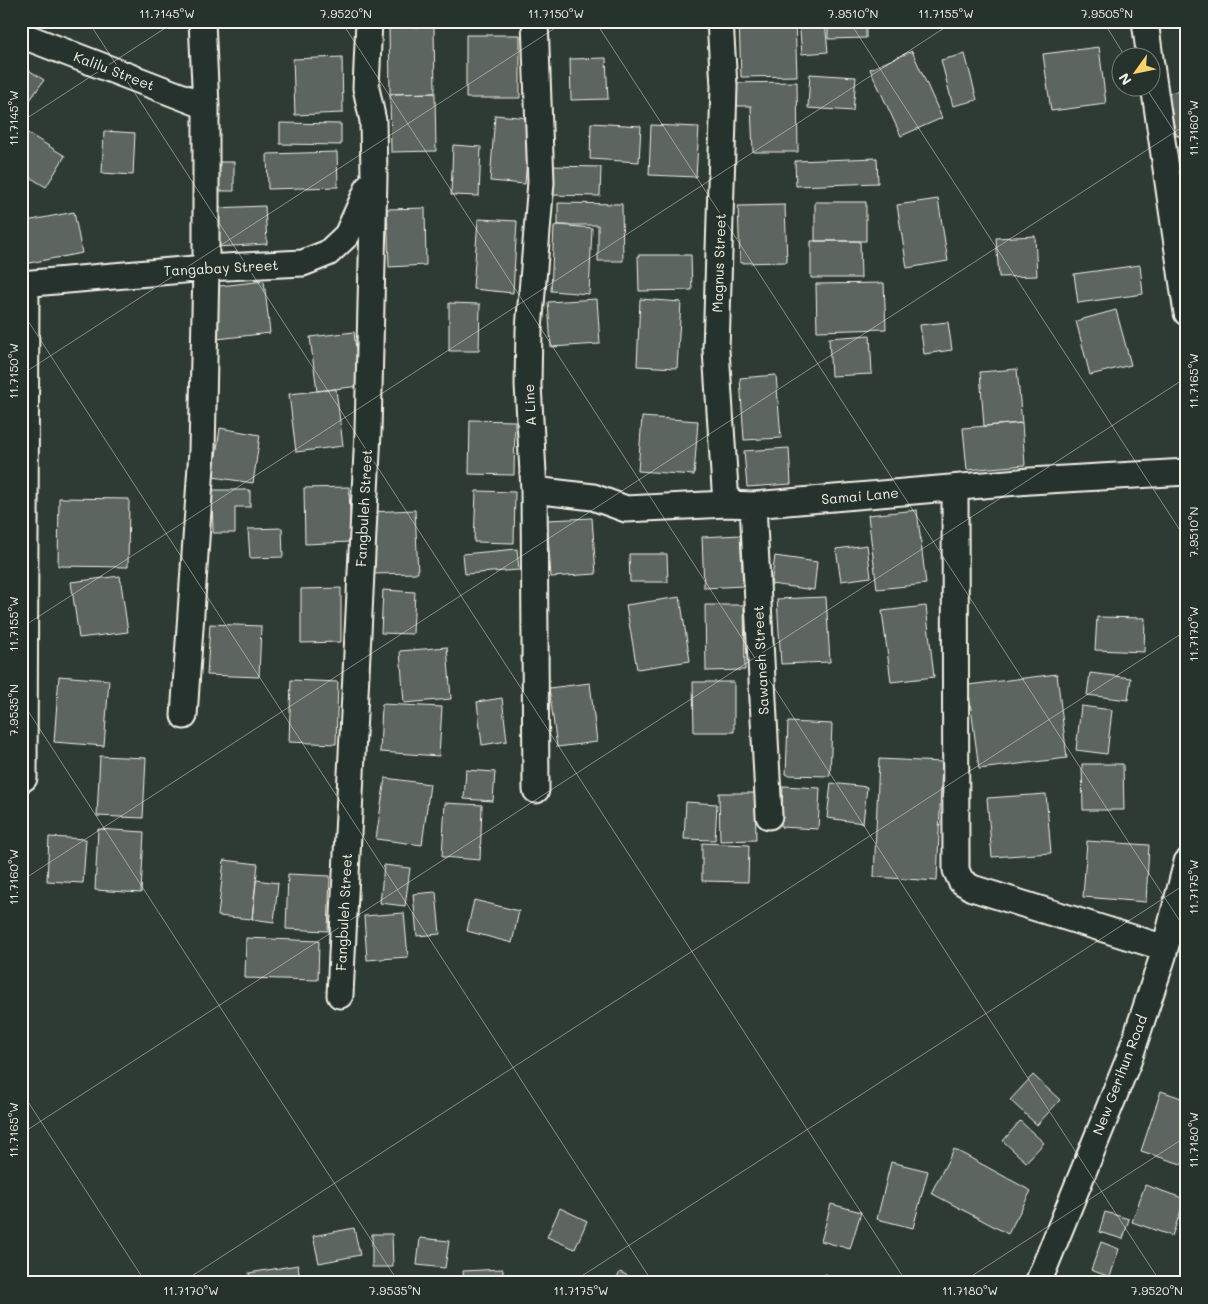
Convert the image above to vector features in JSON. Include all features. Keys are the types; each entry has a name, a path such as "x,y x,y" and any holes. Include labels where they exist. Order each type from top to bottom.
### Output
{"street":[{"path":"184,716 202,452 206,268 206,106 202,21"},
{"name":"Fangbuleh Street","path":"340,995 368,432 374,121 366,88 368,21"},
{"name":"A Line","path":"536,21 541,182 529,329 528,376 534,490 536,790"},
{"name":"Magnus Street","path":"720,21 724,86 716,350 726,504"},
{"path":"1145,21 1149,48"},
{"name":"Kalilu Street","path":"21,35 206,106"},
{"path":"1156,98 1187,313"},
{"name":"Tangabay Street","path":"24,284 206,268 303,264 328,253 347,235 374,176"},
{"path":"24,284 24,778"},
{"name":"Samai Lane","path":"534,490 593,498 626,509 726,504 753,505 1030,481 1187,472"},
{"path":"955,488 956,870 961,881 972,888 1164,948"},
{"name":"Sawaneh Street","path":"753,505 769,816"},
{"name":"New Gerihun Road","path":"1038,1283 1129,1059 1164,948 1187,862"}],"building":[{"path":"739,21 795,21 797,76 741,77"},
{"path":"799,21 825,21 828,52 802,54"},
{"path":"828,21 866,21 866,38 828,39"},
{"path":"389,27 434,27 435,93 390,94"},
{"path":"466,35 520,35 520,98 466,98"},
{"path":"1099,47 1106,104 1051,111 1043,54"},
{"path":"912,51 942,118 901,136 870,69"},
{"path":"965,54 977,100 953,106 941,60"},
{"path":"342,57 343,113 295,115 293,59"},
{"path":"606,58 608,99 571,100 570,59"},
{"path":"21,65 44,80 21,113"},
{"path":"810,74 856,77 853,111 808,108"},
{"path":"797,82 798,152 753,152 751,106 729,106 729,83"},
{"path":"1187,90 1187,134 1176,136 1168,93"},
{"path":"435,93 436,151 391,152 390,94"},
{"path":"495,115 530,118 525,184 490,181"},
{"path":"280,123 341,124 341,145 280,144"},
{"path":"591,123 641,126 639,162 590,159"},
{"path":"651,125 699,127 696,177 649,175"},
{"path":"21,129 65,156 46,187 21,172"},
{"path":"104,131 135,133 133,175 102,173"},
{"path":"453,145 481,147 479,196 451,195"},
{"path":"337,152 338,187 268,189 267,154"},
{"path":"877,158 878,183 796,186 795,161"},
{"path":"210,162 234,162 234,191 210,191"},
{"path":"551,166 601,167 600,196 551,195"},
{"path":"1187,174 1187,215 1180,176"},
{"path":"938,199 948,261 907,268 897,205"},
{"path":"815,202 866,202 866,241 815,241"},
{"path":"558,203 622,204 623,261 598,261 598,225 558,225"},
{"path":"785,205 787,262 740,263 738,206"},
{"path":"265,206 267,244 216,247 214,208"},
{"path":"425,208 426,265 389,267 387,209"},
{"path":"74,212 82,253 24,264 21,250 21,222"},
{"path":"478,219 517,221 513,293 473,289"},
{"path":"554,226 592,228 589,294 551,291"},
{"path":"1035,236 1037,276 999,277 996,238"},
{"path":"811,241 860,241 861,278 811,278"},
{"path":"638,255 691,255 692,290 639,291"},
{"path":"1140,265 1143,294 1078,303 1074,274"},
{"path":"264,281 270,333 217,339 211,287"},
{"path":"884,283 886,329 817,331 816,284"},
{"path":"597,299 600,344 551,347 548,302"},
{"path":"640,299 681,302 677,368 637,366"},
{"path":"449,303 480,304 479,351 449,351"},
{"path":"1116,310 1131,365 1090,375 1076,321"},
{"path":"948,322 952,350 924,354 920,325"},
{"path":"354,332 360,386 317,391 310,337"},
{"path":"870,335 872,374 831,376 829,338"},
{"path":"1017,369 1022,423 984,426 980,372"},
{"path":"776,375 781,438 744,440 740,378"},
{"path":"336,389 343,446 296,452 289,394"},
{"path":"642,417 698,421 694,475 638,471"},
{"path":"470,420 515,421 514,475 469,474"},
{"path":"1022,423 1025,465 967,470 963,428"},
{"path":"220,428 260,435 253,483 213,477"},
{"path":"789,448 791,484 747,487 744,451"},
{"path":"349,487 351,542 305,544 304,488"},
{"path":"212,490 250,490 250,507 235,507 235,533 213,533"},
{"path":"476,491 515,492 514,543 474,542"},
{"path":"59,498 129,499 128,567 58,566"},
{"path":"415,510 418,573 371,574 369,512"},
{"path":"917,510 926,584 877,589 868,515"},
{"path":"592,518 596,574 551,577 547,520"},
{"path":"282,528 283,557 250,558 248,529"},
{"path":"740,535 743,586 704,588 702,537"},
{"path":"867,545 871,577 841,581 836,549"},
{"path":"517,549 519,570 465,574 463,554"},
{"path":"629,554 667,554 668,582 630,582"},
{"path":"775,556 817,562 814,590 771,584"},
{"path":"120,576 128,632 79,638 71,582"},
{"path":"341,588 341,642 301,643 301,589"},
{"path":"383,590 415,592 413,634 381,633"},
{"path":"680,597 690,661 637,669 626,605"},
{"path":"826,597 830,662 781,664 777,599"},
{"path":"705,605 744,605 745,670 706,671"},
{"path":"926,606 934,677 891,682 882,611"},
{"path":"1097,617 1145,618 1144,652 1095,650"},
{"path":"210,624 261,626 259,677 207,675"},
{"path":"447,647 451,699 404,703 400,651"},
{"path":"1090,673 1131,678 1128,700 1087,695"},
{"path":"1057,674 1067,758 979,769 968,685"},
{"path":"59,676 109,680 104,746 54,742"},
{"path":"291,680 338,682 336,744 289,742"},
{"path":"693,682 734,682 734,732 694,732"},
{"path":"590,683 597,742 557,747 549,688"},
{"path":"502,698 507,741 482,745 477,702"},
{"path":"382,704 442,707 439,756 380,752"},
{"path":"1081,706 1112,710 1107,754 1076,750"},
{"path":"788,722 832,724 830,776 786,775"},
{"path":"100,756 146,758 143,818 97,816"},
{"path":"879,759 942,762 937,881 874,877"},
{"path":"1082,764 1123,764 1124,810 1083,810"},
{"path":"466,770 495,772 493,801 464,799"},
{"path":"385,778 430,784 422,845 376,839"},
{"path":"831,783 867,787 863,823 827,818"},
{"path":"783,786 820,788 818,829 781,827"},
{"path":"719,793 755,793 756,840 720,841"},
{"path":"1046,794 1051,853 992,857 987,798"},
{"path":"686,802 717,804 715,840 684,839"},
{"path":"445,803 482,805 480,860 442,857"},
{"path":"98,829 144,832 141,893 95,890"},
{"path":"49,837 86,839 83,883 47,881"},
{"path":"1087,841 1149,845 1146,902 1083,897"},
{"path":"702,843 749,845 748,882 702,881"},
{"path":"224,860 258,864 252,919 218,916"},
{"path":"384,865 410,868 405,906 380,903"},
{"path":"288,874 330,876 328,931 286,929"},
{"path":"256,880 278,883 274,922 252,919"},
{"path":"436,892 440,934 417,936 413,894"},
{"path":"474,900 519,911 512,943 467,931"},
{"path":"404,913 408,957 367,960 364,916"},
{"path":"246,938 319,941 318,980 245,978"},
{"path":"1033,1075 1060,1100 1037,1125 1010,1100"},
{"path":"1161,1091 1187,1100 1187,1158 1184,1165 1141,1151"},
{"path":"1020,1121 1044,1143 1026,1162 1003,1141"},
{"path":"954,1149 1031,1191 1008,1234 931,1193"},
{"path":"891,1162 928,1171 913,1228 877,1219"},
{"path":"1145,1185 1185,1199 1172,1236 1132,1222"},
{"path":"831,1204 861,1212 850,1249 821,1241"},
{"path":"560,1208 587,1221 575,1249 547,1237"},
{"path":"1105,1212 1129,1219 1123,1239 1099,1232"},
{"path":"354,1228 360,1255 319,1263 313,1236"},
{"path":"372,1234 392,1234 393,1267 372,1267"},
{"path":"420,1238 449,1241 445,1268 417,1265"},
{"path":"1101,1242 1119,1249 1110,1277 1091,1270"},
{"path":"298,1265 300,1283 251,1283 249,1273"},
{"path":"503,1269 503,1283 464,1283 463,1271"},
{"path":"620,1272 643,1283 615,1283"},
{"path":"825,1274 845,1283 822,1283"}]}
